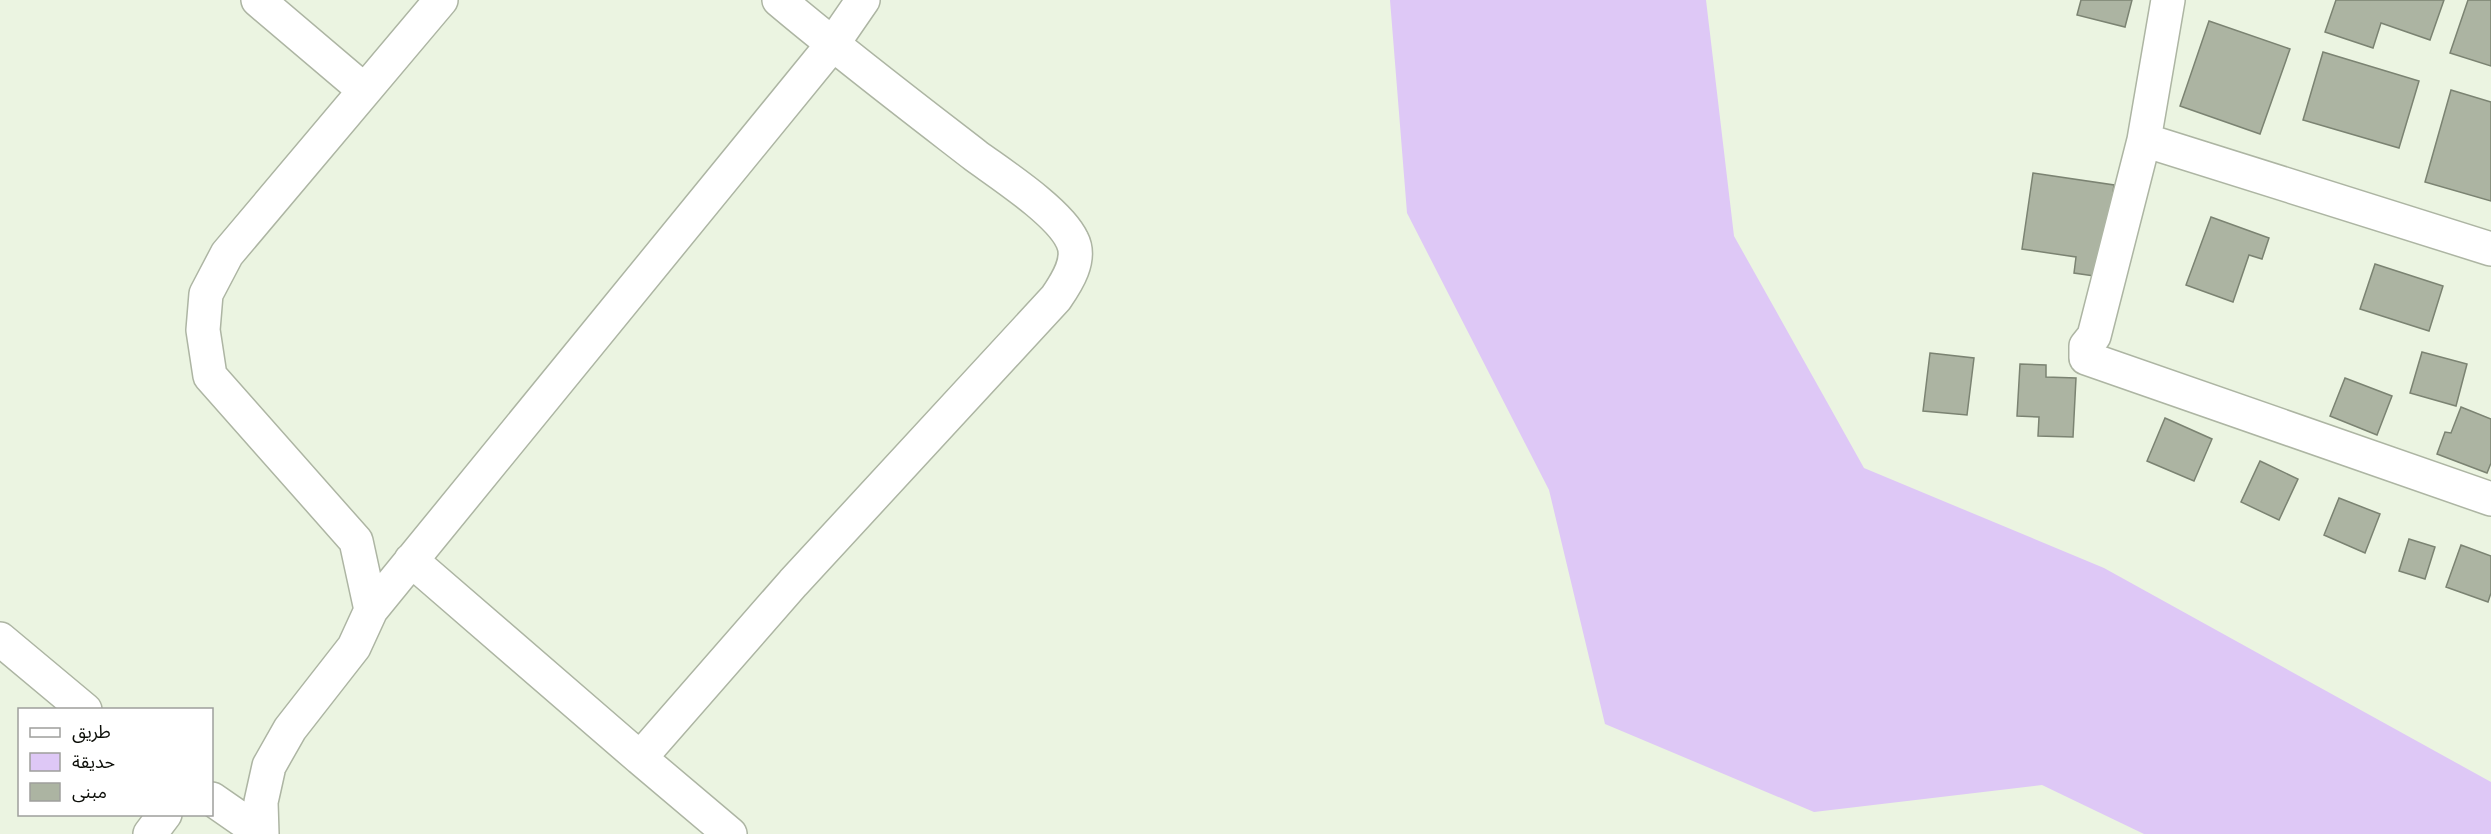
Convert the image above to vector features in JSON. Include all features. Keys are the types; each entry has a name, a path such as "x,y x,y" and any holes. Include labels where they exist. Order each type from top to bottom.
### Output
{"street":[{"path":"258,0 364,90"},
{"path":"370,610 356,541 210,376 203,330 206,294 227,254 441,0"},
{"path":"640,758 793,583 1056,298 1068,279 1075,256 1073,241 1063,227 1040,206 831,45 779,0"},
{"path":"262,834 261,802 269,766 290,729 354,647 370,610 831,45 863,0"},
{"path":"2168,0 2144,140 2094,336 2085,345 2086,358 2491,499"},
{"path":"2144,140 2491,249"},
{"path":"411,560 730,834"},
{"path":"0,639 83,708"},
{"path":"213,800 262,834"},
{"path":"150,834 164,816"}],"green space":[{"path":"1390,0 1706,0 1734,236 1864,468 2104,568 2491,782 2491,834 2144,834 2042,785 1814,812 1605,724 1549,490 1407,213"}],"building":[{"path":"2081,0 2132,0 2125,27 2077,15"},
{"path":"2336,0 2444,0 2430,40 2381,23 2373,48 2325,32"},
{"path":"2468,0 2491,0 2491,66 2450,53"},
{"path":"2209,21 2290,49 2260,134 2180,106"},
{"path":"2323,52 2419,81 2399,148 2303,120"},
{"path":"2451,90 2491,102 2491,201 2425,182"},
{"path":"2033,173 2114,185 2101,277 2074,273 2076,257 2022,249"},
{"path":"2211,217 2269,238 2262,259 2249,255 2233,302 2186,285"},
{"path":"2375,264 2443,286 2429,331 2360,309"},
{"path":"2422,352 2467,364 2456,406 2410,393"},
{"path":"1930,353 1974,358 1967,415 1923,411"},
{"path":"2020,364 2046,365 2046,377 2076,378 2073,437 2038,436 2039,417 2017,416"},
{"path":"2345,378 2392,396 2377,435 2330,416"},
{"path":"2461,407 2491,419 2491,463 2487,473 2437,454 2445,432 2451,433"},
{"path":"2165,418 2212,439 2194,481 2147,461"},
{"path":"2260,461 2298,479 2279,520 2241,502"},
{"path":"2339,498 2380,514 2365,553 2324,535"},
{"path":"2409,539 2435,547 2425,579 2399,571"},
{"path":"2461,545 2491,556 2491,593 2488,602 2446,587"}]}
